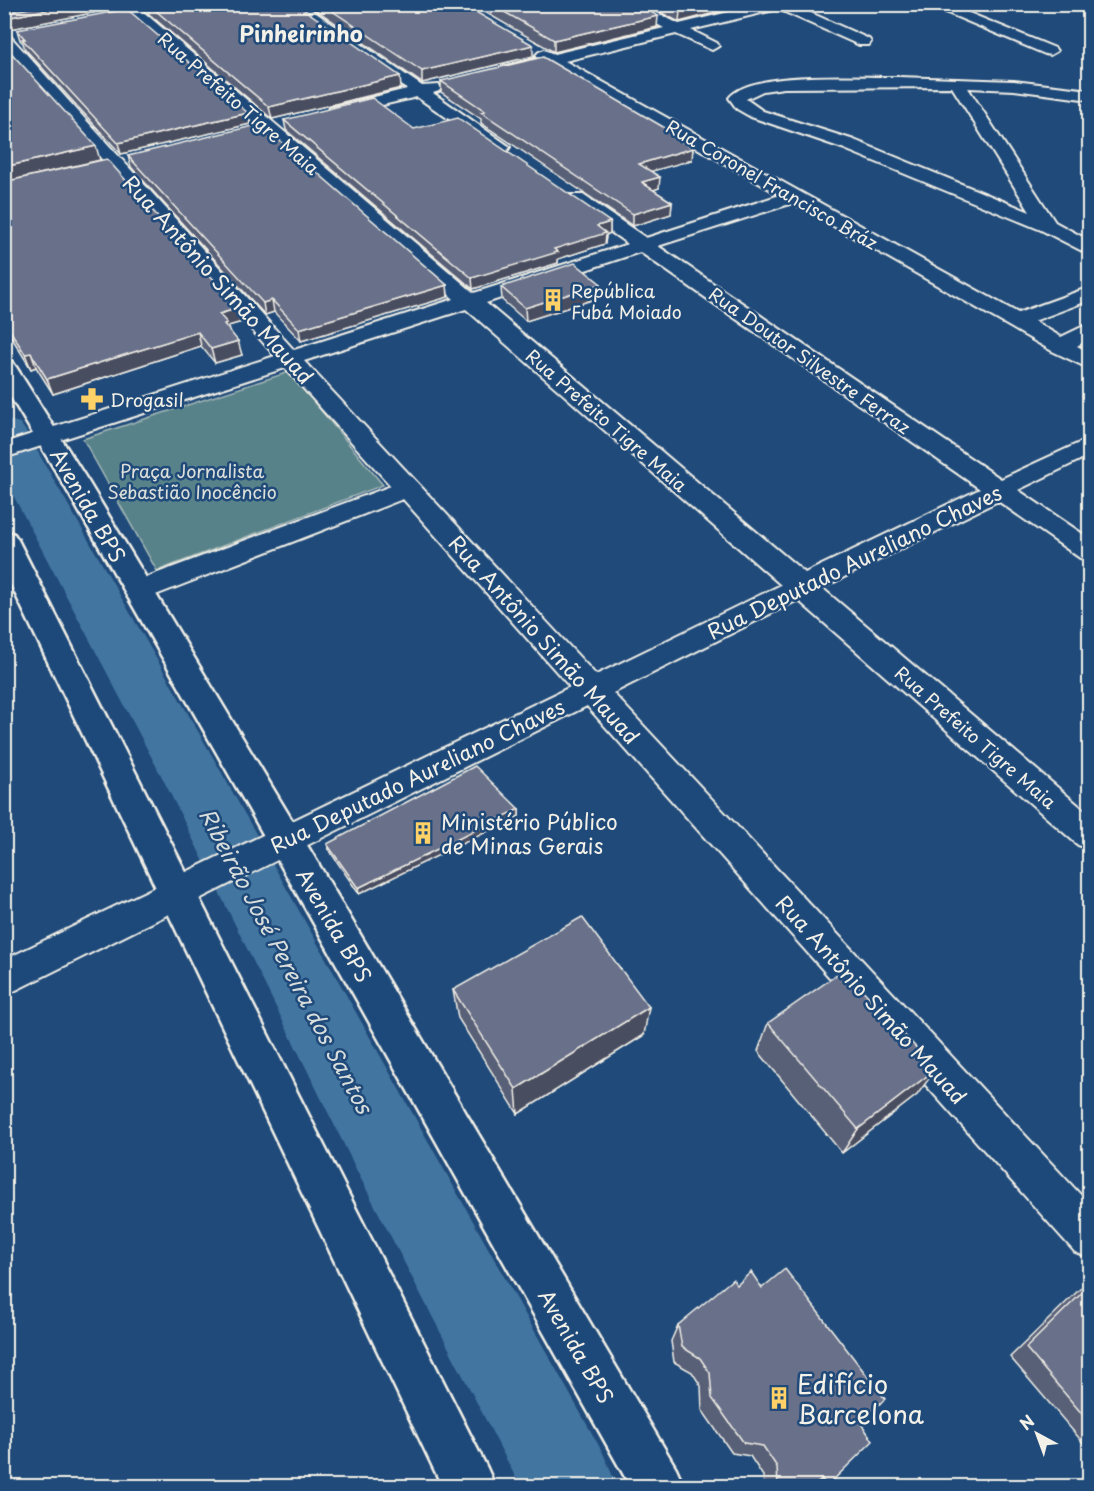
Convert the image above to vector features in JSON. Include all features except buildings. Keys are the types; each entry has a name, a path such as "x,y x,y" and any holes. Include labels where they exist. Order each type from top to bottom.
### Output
{"main road":[{"name":"Avenida BPS","path":"4,367 44,438 138,591 276,845 658,1486"},
{"path":"4,540 187,888 469,1486"}],"street":[{"path":"293,4 516,158"},
{"path":"627,4 712,46"},
{"path":"933,4 1050,51"},
{"path":"497,73 780,5 864,42"},
{"name":"Rua Prefeito Tigre Maia","path":"130,10 257,130 469,300 1089,835"},
{"name":"Rua Antônio Simão Mauad","path":"8,36 116,164 289,358 1089,1237"},
{"name":"Rua Coronel Francisco Bráz","path":"532,48 1089,362"},
{"path":"314,116 452,83"},
{"path":"1089,95 1054,89 957,83 784,83 761,85 746,91 737,98 743,106 757,114 848,144 1048,226 1089,249"},
{"path":"957,83 1048,226"},
{"path":"257,130 291,122"},
{"path":"94,169 138,158"},
{"name":"Rua Doutor Silvestre Ferraz","path":"565,191 1089,552"},
{"path":"4,451 792,196"},
{"path":"1016,321 1089,293"},
{"path":"1060,346 1089,329"},
{"name":"Rua Deputado Aureliano Chaves","path":"4,979 1089,445"},
{"path":"138,591 408,488"}],"green space":[{"name":"Praça Jornalista Sebastião Inocêncio","path":"289,372 383,485 157,571 83,439"}],"waterway":[{"name":"Ribeirão José Pereira dos Santos","path":"4,433 192,776 389,1151 570,1486"}],"place":[{"name":"República Fubá Moiado","path":"553,300"},
{"name":"Drogasil","path":"92,399"},
{"name":"Ministério Público de Minas Gerais","path":"423,833"},
{"name":"Edifício Barcelona","path":"779,1398"}],"district":[{"name":"Pinheirinho","path":"301,32"}]}
